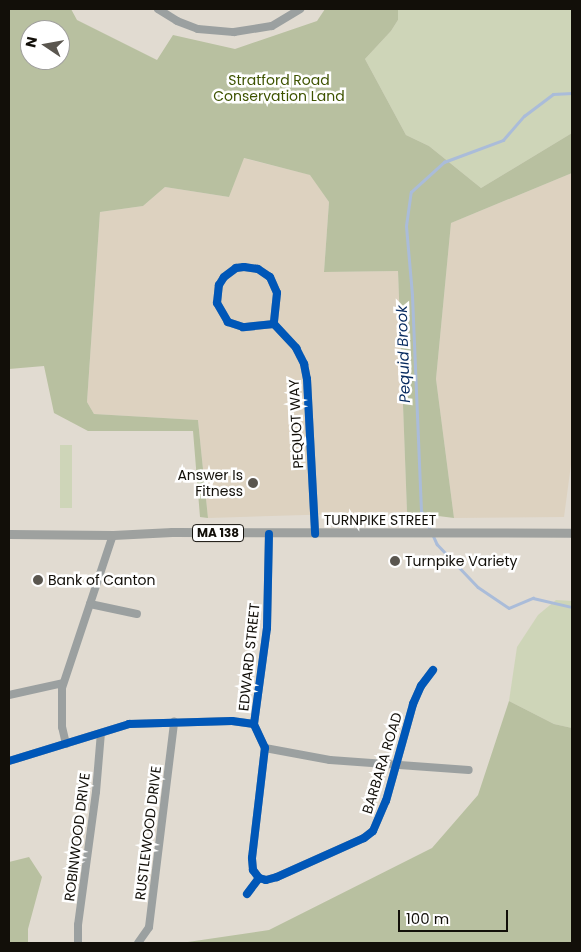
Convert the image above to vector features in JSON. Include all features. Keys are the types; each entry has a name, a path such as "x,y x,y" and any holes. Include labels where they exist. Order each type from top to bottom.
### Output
{"main road":[{"name":"TURNPIKE STREET","path":"9,534 172,532 269,534 572,533"}],"street":[{"path":"158,9 177,21 198,29 234,32 272,26 300,9"},
{"path":"244,267 258,269 270,277 277,293 274,324 243,328 228,322 217,303 219,285 224,277 236,268 244,267"},
{"name":"PEQUOT WAY","path":"274,324 296,348 306,370 315,534"},
{"path":"66,744 62,727 63,683 113,534"},
{"name":"EDWARD STREET","path":"265,748 254,724 267,628 269,534"},
{"path":"90,604 137,614"},
{"name":"BARBARA ROAD","path":"259,878 266,880 277,878 369,834 378,822 386,801 413,704 420,686 434,670"},
{"path":"9,694 63,683"},
{"path":"9,761 129,724 232,720 254,724"},
{"name":"RUSTLEWOOD DRIVE","path":"138,943 149,928 174,722"},
{"name":"ROBINWOOD DRIVE","path":"78,943 78,925 96,792 101,733"},
{"path":"247,894 259,878 252,870 252,858 265,748 330,760 469,770"}],"shaded area":[{"path":"243,158 311,175 329,202 324,272 398,271 407,512 208,518 198,420 94,414 87,402 100,212 143,206 165,187 229,197"},
{"path":"572,173 572,457 564,517 454,518 436,379 451,223"}],"green space":[{"name":"Stratford Road Conservation Land","path":"9,9 71,9 77,20 157,60 173,35 235,49 317,21 325,9 398,9 398,20 391,31 365,59 406,135 429,146 481,188 572,133 572,173 451,223 436,379 454,518 407,512 398,271 324,272 329,202 310,175 244,158 229,197 165,187 143,206 100,212 87,402 94,414 198,420 208,518 200,517 193,431 88,431 54,413 44,366 9,369"},
{"path":"398,9 572,9 572,133 481,188 429,146 406,135 365,59 391,31 398,20"},
{"path":"60,445 72,445 72,508 60,508"},
{"path":"556,600 572,601 572,728 554,724 509,701 517,647 538,615"},
{"path":"509,701 554,724 572,728 572,943 181,943 269,930 432,848 478,795"},
{"path":"29,857 42,877 28,929 28,943 9,943 9,862"}],"waterway":[{"name":"Pequid Brook","path":"430,530 421,511 412,295 406,226 411,192 444,162 503,140 524,116 553,94 572,93"},
{"name":"Pequid Brook","path":"433,535 437,544 478,587 509,608 533,598 572,607"}],"cycle path":[{"path":"274,324 243,327 228,322 217,303 219,285 224,277 236,268 244,267 258,269 270,277 277,293 274,324 296,348 304,364 307,379 315,534"},
{"path":"247,894 259,878 253,870 252,858 265,748 254,724 267,628 269,534"},
{"path":"259,878 266,880 277,877 364,838 373,831 386,801 413,704 421,686 433,670"},
{"path":"9,761 129,724 232,721 254,724"}],"place":[{"name":"Answer Is Fitness","path":"253,483"},
{"name":"Turnpike Variety","path":"395,561"},
{"name":"Bank of Canton","path":"38,580"}]}
